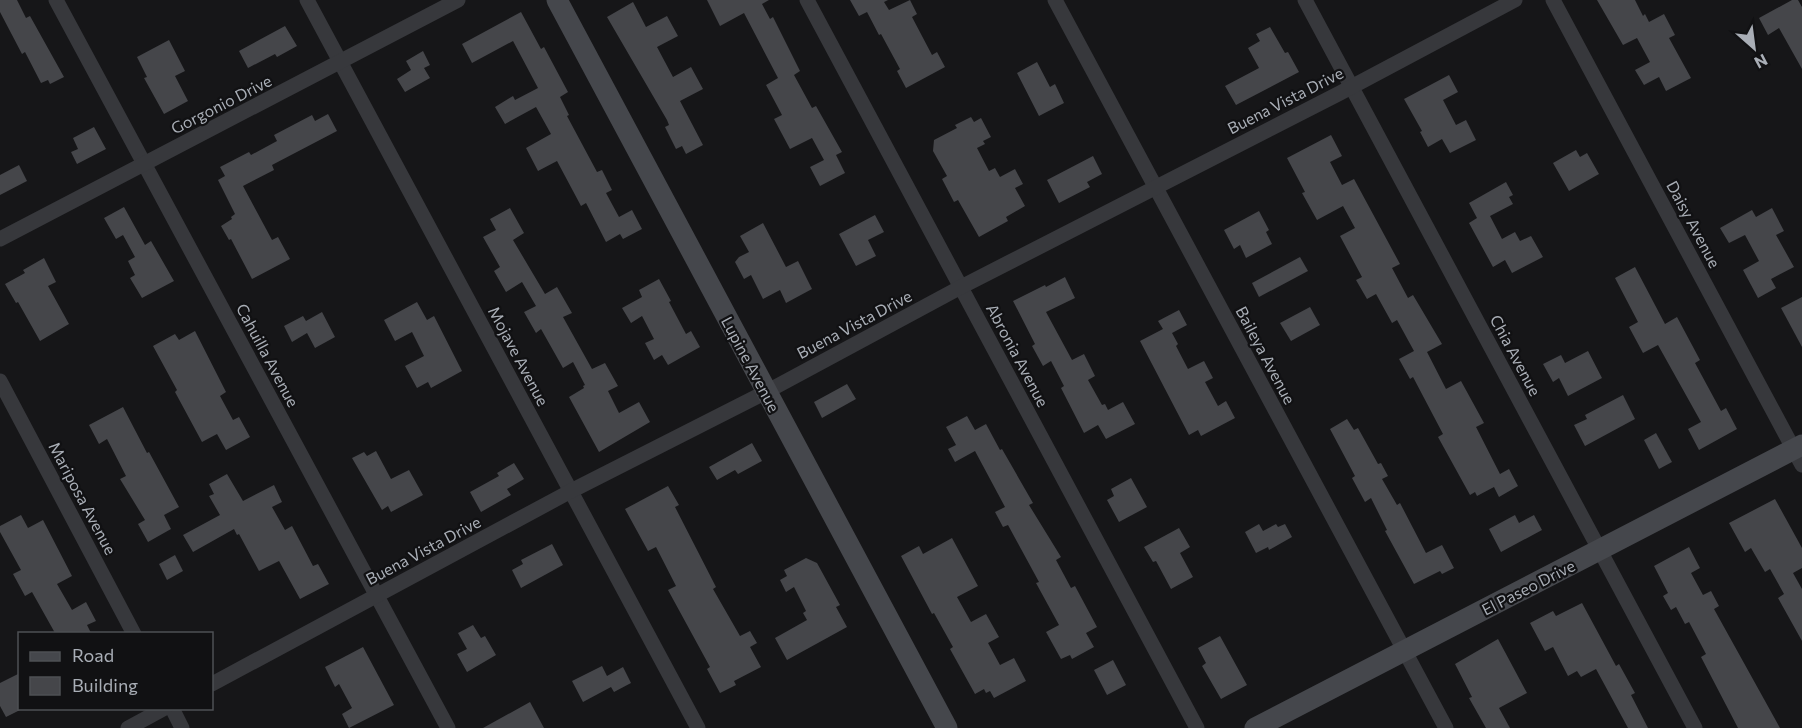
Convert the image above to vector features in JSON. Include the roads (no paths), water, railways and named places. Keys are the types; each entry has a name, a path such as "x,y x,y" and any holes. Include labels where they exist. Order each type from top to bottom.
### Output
{"street":[{"name":"Cahuilla Avenue","path":"56,0 448,728"},
{"name":"Mojave Avenue","path":"307,0 698,728"},
{"name":"Gorgonio Drive","path":"0,239 458,0"},
{"name":"Lupine Avenue","path":"557,0 947,728"},
{"name":"Abronia Avenue","path":"807,0 1197,728"},
{"name":"Baileya Avenue","path":"1054,0 1446,728"},
{"name":"Chia Avenue","path":"1305,0 1695,728"},
{"name":"Buena Vista Drive","path":"213,683 571,491 766,392 962,287 1515,0"},
{"name":"Daisy Avenue","path":"1553,0 1799,453"},
{"name":"Mariposa Avenue","path":"0,381 133,632"},
{"name":"El Paseo Drive","path":"1255,728 1600,550 1799,453"},
{"path":"128,728 161,710"},
{"path":"173,710 182,728"}]}
